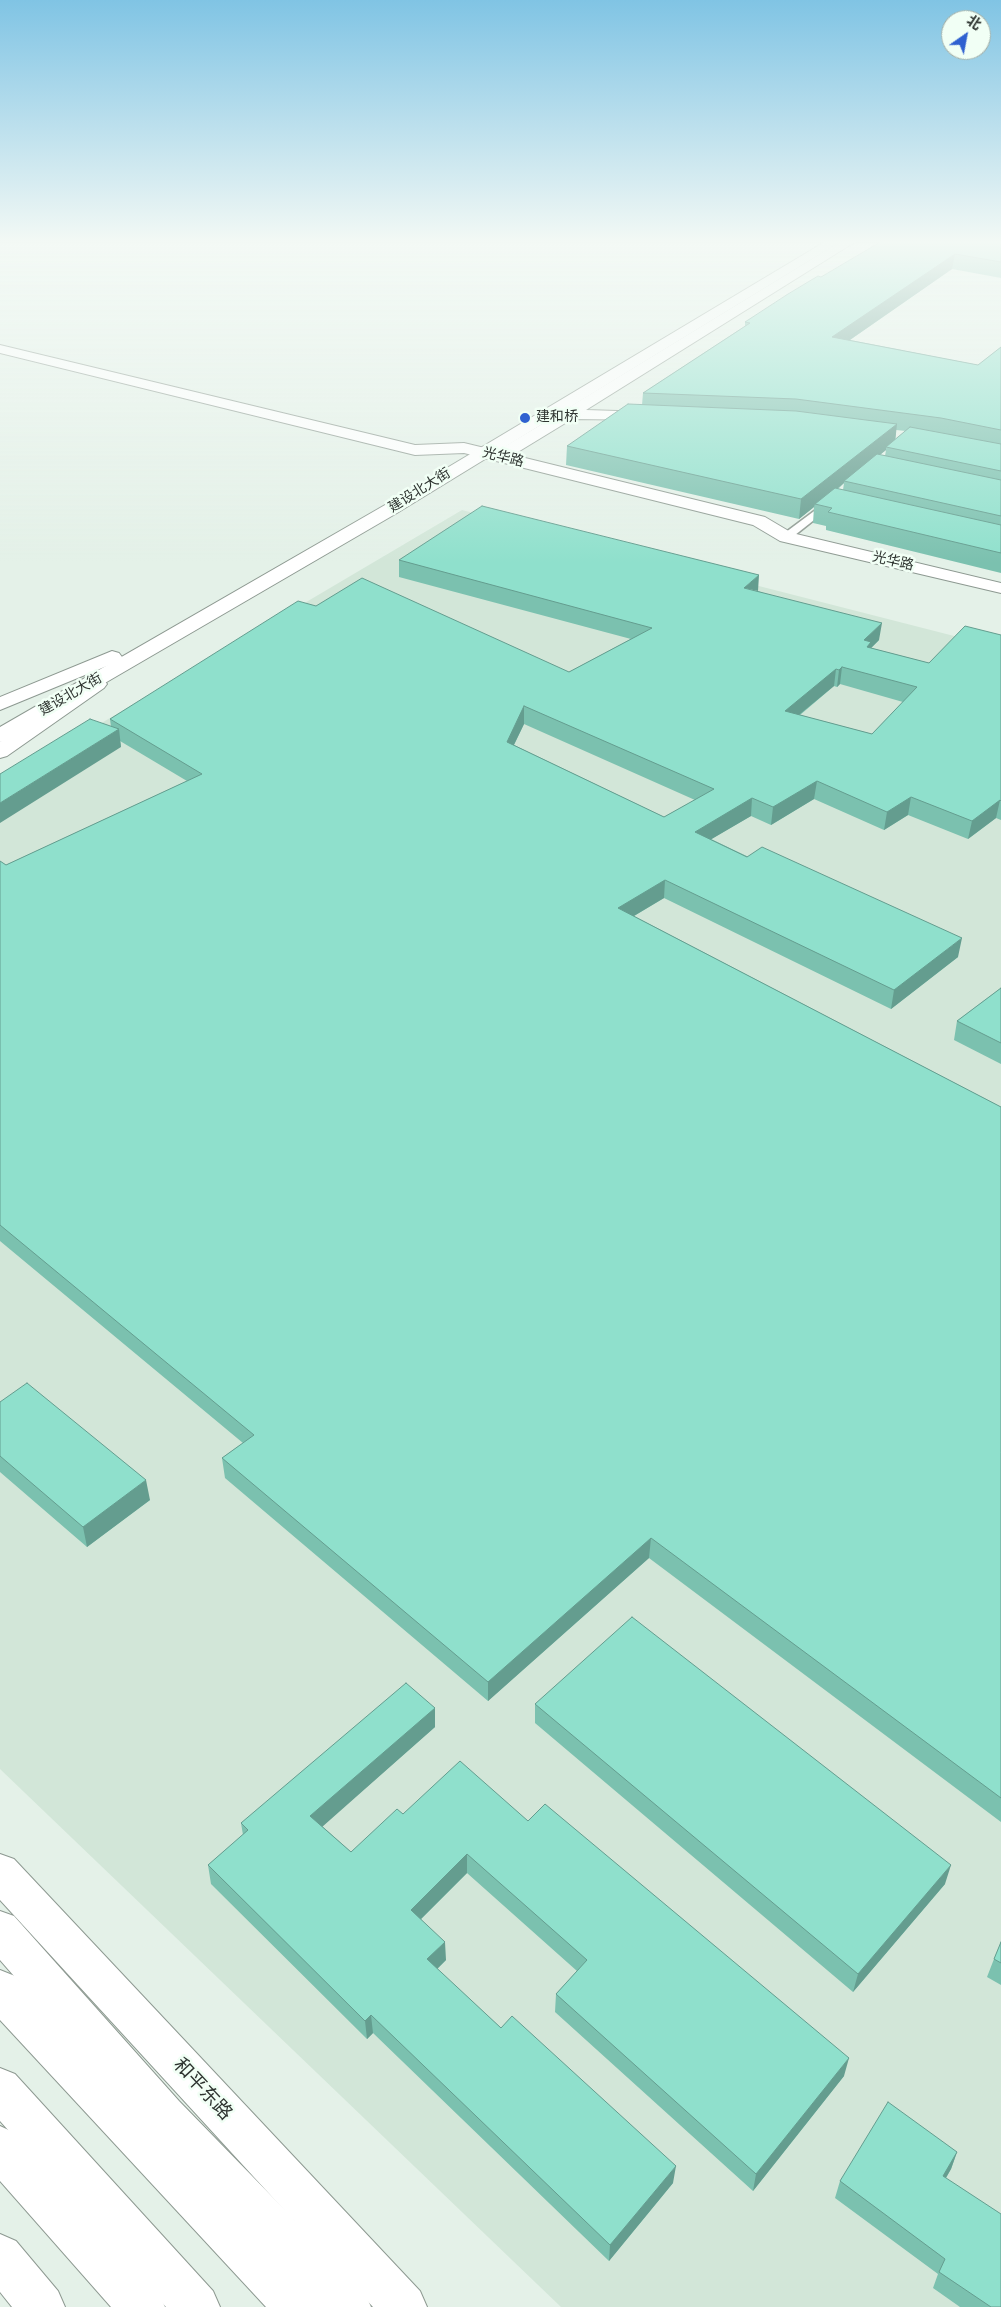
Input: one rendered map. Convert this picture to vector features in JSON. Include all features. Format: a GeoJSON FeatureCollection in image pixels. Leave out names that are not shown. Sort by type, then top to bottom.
{"type":"FeatureCollection","features":[{"type":"Feature","properties":{"kind":"main road"},"geometry":{"type":"LineString","coordinates":[[0,721],[118,661],[464,448],[635,348]]}},
{"type":"Feature","properties":{"kind":"main road","name":"建设北大街"},"geometry":{"type":"LineString","coordinates":[[0,736],[118,661],[391,509],[658,348]]}},
{"type":"Feature","properties":{"kind":"main road"},"geometry":{"type":"LineString","coordinates":[[499,457],[676,348]]}},
{"type":"Feature","properties":{"kind":"main road","name":"光华路"},"geometry":{"type":"LineString","coordinates":[[0,349],[415,450],[464,448],[759,520],[786,537],[1001,588]]}},
{"type":"Feature","properties":{"kind":"main road"},"geometry":{"type":"LineString","coordinates":[[549,413],[666,418]]}},
{"type":"Feature","properties":{"kind":"main road"},"geometry":{"type":"LineString","coordinates":[[0,704],[118,661]]}},
{"type":"Feature","properties":{"kind":"main road"},"geometry":{"type":"LineString","coordinates":[[0,752],[118,661]]}},
{"type":"Feature","properties":{"kind":"main road","name":"和平东路"},"geometry":{"type":"LineString","coordinates":[[0,1872],[404,2307]]}},
{"type":"Feature","properties":{"kind":"main road"},"geometry":{"type":"LineString","coordinates":[[0,1930],[164,2116],[348,2307]]}},
{"type":"Feature","properties":{"kind":"main road"},"geometry":{"type":"LineString","coordinates":[[0,1990],[298,2307]]}},
{"type":"Feature","properties":{"kind":"main road"},"geometry":{"type":"LineString","coordinates":[[0,2089],[196,2307]]}},
{"type":"Feature","properties":{"kind":"main road"},"geometry":{"type":"LineString","coordinates":[[0,2148],[142,2307]]}},
{"type":"Feature","properties":{"kind":"main road"},"geometry":{"type":"LineString","coordinates":[[0,2257],[42,2307]]}},
{"type":"Feature","properties":{"kind":"lane"},"geometry":{"type":"LineString","coordinates":[[786,537],[837,500]]}},
{"type":"Feature","properties":{"kind":"shaded area"},"geometry":{"type":"Polygon","coordinates":[[[462,510],[1001,648],[1001,2307],[561,2307],[0,1769],[0,783],[462,510]]]}},
{"type":"Feature","properties":{"kind":"building"},"geometry":{"type":"Polygon","coordinates":[[[712,348],[888,348],[978,365],[1001,348],[1001,430],[941,418],[796,399],[643,393],[712,348]]]}},
{"type":"Feature","properties":{"kind":"building"},"geometry":{"type":"Polygon","coordinates":[[[628,404],[796,411],[897,424],[801,499],[567,446],[628,404]]]}},
{"type":"Feature","properties":{"kind":"building"},"geometry":{"type":"Polygon","coordinates":[[[910,427],[1001,444],[1001,471],[886,447],[910,427]]]}},
{"type":"Feature","properties":{"kind":"building"},"geometry":{"type":"Polygon","coordinates":[[[877,454],[1001,480],[1001,516],[844,481],[877,454]]]}},
{"type":"Feature","properties":{"kind":"building"},"geometry":{"type":"Polygon","coordinates":[[[835,488],[1001,525],[1001,553],[828,512],[832,508],[815,504],[835,488]]]}},
{"type":"Feature","properties":{"kind":"building"},"geometry":{"type":"Polygon","coordinates":[[[482,506],[759,575],[744,588],[882,623],[864,640],[871,642],[867,647],[929,663],[965,626],[1001,635],[1001,801],[972,821],[911,797],[887,812],[817,781],[773,807],[752,798],[695,832],[747,857],[762,847],[962,938],[894,990],[665,880],[618,908],[1001,1107],[1001,1798],[651,1538],[488,1682],[222,1458],[254,1435],[0,1225],[0,861],[6,865],[202,774],[110,719],[298,601],[316,606],[362,578],[569,672],[652,628],[399,560],[482,506]],[[842,667],[839,670],[836,669],[785,711],[872,734],[917,687],[842,667]],[[524,706],[507,742],[664,817],[714,789],[524,706]]]}},
{"type":"Feature","properties":{"kind":"building"},"geometry":{"type":"Polygon","coordinates":[[[90,719],[119,729],[0,803],[0,774],[90,719]]]}},
{"type":"Feature","properties":{"kind":"building"},"geometry":{"type":"Polygon","coordinates":[[[1001,988],[1001,1043],[957,1021],[1001,988]]]}},
{"type":"Feature","properties":{"kind":"building"},"geometry":{"type":"Polygon","coordinates":[[[27,1383],[146,1480],[83,1527],[0,1456],[0,1402],[27,1383]]]}},
{"type":"Feature","properties":{"kind":"building"},"geometry":{"type":"Polygon","coordinates":[[[632,1617],[951,1865],[858,1974],[535,1704],[632,1617]]]}},
{"type":"Feature","properties":{"kind":"building"},"geometry":{"type":"Polygon","coordinates":[[[406,1683],[435,1708],[310,1816],[351,1852],[397,1809],[403,1814],[460,1761],[528,1821],[545,1804],[849,2058],[756,2174],[556,1994],[587,1960],[467,1854],[411,1910],[445,1942],[427,1959],[501,2028],[512,2016],[676,2166],[610,2245],[371,2015],[365,2021],[208,1865],[248,1830],[241,1823],[406,1683]]]}},
{"type":"Feature","properties":{"kind":"building"},"geometry":{"type":"Polygon","coordinates":[[[1001,1942],[1001,1963],[994,1959],[1001,1942]]]}},
{"type":"Feature","properties":{"kind":"building"},"geometry":{"type":"Polygon","coordinates":[[[888,2102],[957,2152],[943,2176],[1001,2214],[1001,2307],[991,2307],[939,2272],[945,2259],[840,2181],[888,2102]]]}},
{"type":"Feature","properties":{"kind":"place","name":"建和桥"},"geometry":{"type":"Point","coordinates":[525,418]}}]}
